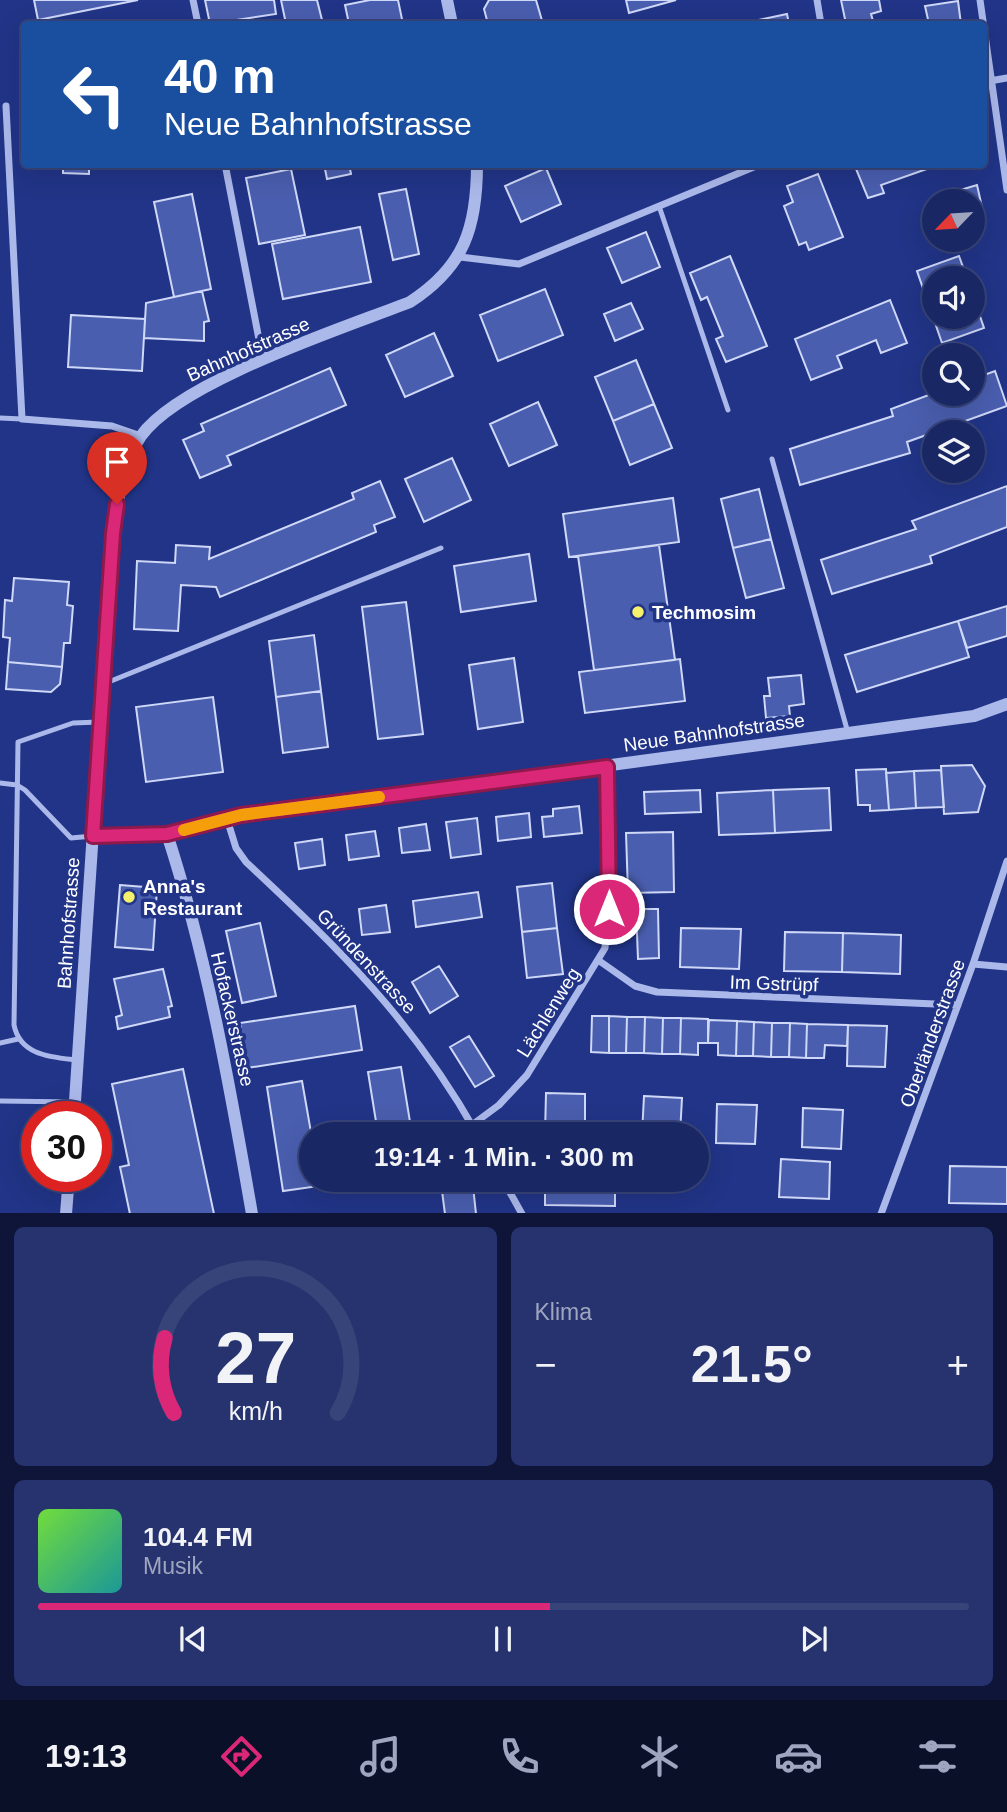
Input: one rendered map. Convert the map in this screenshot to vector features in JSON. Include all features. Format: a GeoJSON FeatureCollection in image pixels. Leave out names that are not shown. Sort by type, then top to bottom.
{"type":"FeatureCollection","features":[{"type":"Feature","properties":{"kind":"street"},"geometry":{"type":"LineString","coordinates":[[193,0],[197,21]]}},
{"type":"Feature","properties":{"kind":"street"},"geometry":{"type":"LineString","coordinates":[[447,0],[451,21]]}},
{"type":"Feature","properties":{"kind":"street"},"geometry":{"type":"LineString","coordinates":[[817,0],[820,21]]}},
{"type":"Feature","properties":{"kind":"street"},"geometry":{"type":"LineString","coordinates":[[980,0],[982,21]]}},
{"type":"Feature","properties":{"kind":"street"},"geometry":{"type":"LineString","coordinates":[[1007,78],[987,81],[1007,190]]}},
{"type":"Feature","properties":{"kind":"street"},"geometry":{"type":"LineString","coordinates":[[6,106],[22,419],[112,426],[141,436]]}},
{"type":"Feature","properties":{"kind":"street"},"geometry":{"type":"LineString","coordinates":[[226,168],[263,361]]}},
{"type":"Feature","properties":{"kind":"street"},"geometry":{"type":"LineString","coordinates":[[477,168],[477,193],[460,257],[519,264],[751,168]]}},
{"type":"Feature","properties":{"kind":"street","name":"Bahnhofstrasse"},"geometry":{"type":"LineString","coordinates":[[75,1101],[113,533],[125,468],[141,436],[179,403],[210,384],[410,302],[436,285],[460,257]]}},
{"type":"Feature","properties":{"kind":"street","name":"Neue Bahnhofstrasse"},"geometry":{"type":"LineString","coordinates":[[93,836],[167,834],[227,819],[974,716],[1007,704]]}},
{"type":"Feature","properties":{"kind":"street","name":"Lächlenweg"},"geometry":{"type":"LineString","coordinates":[[476,1122],[499,1105],[527,1075],[598,960],[608,933],[607,767]]}},
{"type":"Feature","properties":{"kind":"street","name":"Gründenstrasse"},"geometry":{"type":"LineString","coordinates":[[227,819],[236,848],[246,863],[368,979],[431,1060],[470,1122]]}},
{"type":"Feature","properties":{"kind":"street","name":"Hofackerstrasse"},"geometry":{"type":"LineString","coordinates":[[167,834],[179,870],[227,1075],[252,1213]]}},
{"type":"Feature","properties":{"kind":"street","name":"Oberländerstrasse"},"geometry":{"type":"LineString","coordinates":[[881,1213],[973,964],[1007,861]]}},
{"type":"Feature","properties":{"kind":"street","name":"Im Gstrüpf"},"geometry":{"type":"LineString","coordinates":[[598,960],[635,986],[657,992],[958,1005]]}},
{"type":"Feature","properties":{"kind":"street"},"geometry":{"type":"LineString","coordinates":[[973,964],[1007,967]]}},
{"type":"Feature","properties":{"kind":"street"},"geometry":{"type":"LineString","coordinates":[[66,1213],[68,1192]]}},
{"type":"Feature","properties":{"kind":"street"},"geometry":{"type":"LineString","coordinates":[[510,1192],[522,1213]]}},
{"type":"Feature","properties":{"kind":"lane"},"geometry":{"type":"LineString","coordinates":[[659,206],[729,410]]}},
{"type":"Feature","properties":{"kind":"lane"},"geometry":{"type":"LineString","coordinates":[[0,418],[22,419]]}},
{"type":"Feature","properties":{"kind":"lane"},"geometry":{"type":"LineString","coordinates":[[772,459],[848,733]]}},
{"type":"Feature","properties":{"kind":"lane"},"geometry":{"type":"LineString","coordinates":[[103,684],[441,548]]}},
{"type":"Feature","properties":{"kind":"lane"},"geometry":{"type":"LineString","coordinates":[[79,1060],[33,1052],[18,1039],[14,1025],[18,742],[73,723],[99,722]]}},
{"type":"Feature","properties":{"kind":"lane"},"geometry":{"type":"LineString","coordinates":[[0,783],[17,785],[71,838],[93,836]]}},
{"type":"Feature","properties":{"kind":"lane"},"geometry":{"type":"LineString","coordinates":[[0,1043],[18,1039]]}},
{"type":"Feature","properties":{"kind":"lane"},"geometry":{"type":"LineString","coordinates":[[0,1101],[21,1101]]}},
{"type":"Feature","properties":{"kind":"building"},"geometry":{"type":"Polygon","coordinates":[[[34,0],[138,0],[38,20],[34,0]]]}},
{"type":"Feature","properties":{"kind":"building"},"geometry":{"type":"Polygon","coordinates":[[[205,0],[274,0],[276,14],[230,21],[209,21],[205,0]]]}},
{"type":"Feature","properties":{"kind":"building"},"geometry":{"type":"Polygon","coordinates":[[[281,0],[317,0],[322,21],[285,21],[281,0]]]}},
{"type":"Feature","properties":{"kind":"building"},"geometry":{"type":"Polygon","coordinates":[[[370,0],[398,0],[402,21],[348,21],[345,5],[370,0]]]}},
{"type":"Feature","properties":{"kind":"building"},"geometry":{"type":"Polygon","coordinates":[[[489,0],[536,0],[542,21],[487,21],[484,9],[489,0]]]}},
{"type":"Feature","properties":{"kind":"building"},"geometry":{"type":"Polygon","coordinates":[[[626,0],[676,0],[629,13],[626,0]]]}},
{"type":"Feature","properties":{"kind":"building"},"geometry":{"type":"Polygon","coordinates":[[[841,0],[879,0],[881,11],[871,14],[873,21],[845,21],[841,0]]]}},
{"type":"Feature","properties":{"kind":"building"},"geometry":{"type":"Polygon","coordinates":[[[958,1],[961,21],[928,21],[925,6],[958,1]]]}},
{"type":"Feature","properties":{"kind":"building"},"geometry":{"type":"Polygon","coordinates":[[[787,14],[788,21],[754,21],[787,14]]]}},
{"type":"Feature","properties":{"kind":"building"},"geometry":{"type":"Polygon","coordinates":[[[63,168],[89,168],[89,174],[63,173],[63,168]]]}},
{"type":"Feature","properties":{"kind":"building"},"geometry":{"type":"Polygon","coordinates":[[[325,168],[350,168],[351,174],[327,179],[325,168]]]}},
{"type":"Feature","properties":{"kind":"building"},"geometry":{"type":"Polygon","coordinates":[[[546,168],[561,204],[521,222],[505,186],[546,168]]]}},
{"type":"Feature","properties":{"kind":"building"},"geometry":{"type":"Polygon","coordinates":[[[856,168],[930,168],[881,185],[884,193],[868,198],[856,168]]]}},
{"type":"Feature","properties":{"kind":"building"},"geometry":{"type":"Polygon","coordinates":[[[291,169],[305,235],[259,244],[246,178],[291,169]]]}},
{"type":"Feature","properties":{"kind":"building"},"geometry":{"type":"Polygon","coordinates":[[[818,174],[843,237],[809,250],[806,242],[799,245],[784,206],[793,202],[787,186],[818,174]]]}},
{"type":"Feature","properties":{"kind":"building"},"geometry":{"type":"Polygon","coordinates":[[[406,189],[419,254],[393,260],[379,194],[406,189]]]}},
{"type":"Feature","properties":{"kind":"building"},"geometry":{"type":"Polygon","coordinates":[[[192,194],[211,289],[174,297],[154,202],[192,194]]]}},
{"type":"Feature","properties":{"kind":"building"},"geometry":{"type":"Polygon","coordinates":[[[360,227],[371,282],[283,299],[272,244],[360,227]]]}},
{"type":"Feature","properties":{"kind":"building"},"geometry":{"type":"Polygon","coordinates":[[[646,232],[660,267],[622,283],[607,248],[646,232]]]}},
{"type":"Feature","properties":{"kind":"building"},"geometry":{"type":"Polygon","coordinates":[[[730,256],[767,346],[726,362],[716,339],[723,336],[707,297],[701,300],[690,273],[730,256]]]}},
{"type":"Feature","properties":{"kind":"building"},"geometry":{"type":"Polygon","coordinates":[[[959,256],[963,266],[931,266],[959,256]]]}},
{"type":"Feature","properties":{"kind":"building"},"geometry":{"type":"Polygon","coordinates":[[[922,269],[922,285],[917,271],[922,269]]]}},
{"type":"Feature","properties":{"kind":"building"},"geometry":{"type":"Polygon","coordinates":[[[545,289],[563,335],[498,361],[480,315],[545,289]]]}},
{"type":"Feature","properties":{"kind":"building"},"geometry":{"type":"Polygon","coordinates":[[[202,291],[209,321],[204,322],[204,341],[144,338],[146,303],[202,291]]]}},
{"type":"Feature","properties":{"kind":"building"},"geometry":{"type":"Polygon","coordinates":[[[890,300],[907,343],[881,353],[876,340],[837,356],[842,368],[811,380],[795,339],[890,300]]]}},
{"type":"Feature","properties":{"kind":"building"},"geometry":{"type":"Polygon","coordinates":[[[631,303],[643,329],[615,341],[604,314],[631,303]]]}},
{"type":"Feature","properties":{"kind":"building"},"geometry":{"type":"Polygon","coordinates":[[[71,315],[145,319],[142,371],[68,367],[71,315]]]}},
{"type":"Feature","properties":{"kind":"building"},"geometry":{"type":"Polygon","coordinates":[[[937,329],[981,329],[942,343],[937,329]]]}},
{"type":"Feature","properties":{"kind":"building"},"geometry":{"type":"Polygon","coordinates":[[[434,333],[453,376],[405,397],[386,355],[434,333]]]}},
{"type":"Feature","properties":{"kind":"building"},"geometry":{"type":"Polygon","coordinates":[[[636,360],[654,404],[613,421],[595,377],[636,360]]]}},
{"type":"Feature","properties":{"kind":"building"},"geometry":{"type":"Polygon","coordinates":[[[330,368],[346,405],[227,456],[231,465],[200,478],[183,440],[204,431],[201,424],[330,368]]]}},
{"type":"Feature","properties":{"kind":"building"},"geometry":{"type":"Polygon","coordinates":[[[995,371],[1007,406],[968,420],[922,420],[922,437],[907,442],[910,453],[800,485],[790,449],[893,416],[891,409],[922,397],[922,406],[985,406],[985,375],[995,371]]]}},
{"type":"Feature","properties":{"kind":"building"},"geometry":{"type":"Polygon","coordinates":[[[538,402],[557,445],[509,466],[490,424],[538,402]]]}},
{"type":"Feature","properties":{"kind":"building"},"geometry":{"type":"Polygon","coordinates":[[[654,404],[672,448],[630,465],[613,421],[654,404]]]}},
{"type":"Feature","properties":{"kind":"building"},"geometry":{"type":"Polygon","coordinates":[[[452,458],[471,500],[424,522],[405,479],[452,458]]]}},
{"type":"Feature","properties":{"kind":"building"},"geometry":{"type":"Polygon","coordinates":[[[380,481],[395,517],[374,525],[376,532],[220,597],[216,587],[181,585],[178,631],[134,629],[137,561],[175,563],[176,545],[210,547],[209,559],[354,499],[352,493],[380,481]]]}},
{"type":"Feature","properties":{"kind":"building"},"geometry":{"type":"Polygon","coordinates":[[[1007,486],[1007,527],[930,556],[932,563],[832,594],[821,560],[916,529],[912,521],[1007,486]]]}},
{"type":"Feature","properties":{"kind":"building"},"geometry":{"type":"Polygon","coordinates":[[[759,489],[771,539],[733,548],[721,499],[759,489]]]}},
{"type":"Feature","properties":{"kind":"building"},"geometry":{"type":"Polygon","coordinates":[[[673,498],[679,542],[569,557],[563,514],[673,498]]]}},
{"type":"Feature","properties":{"kind":"building"},"geometry":{"type":"Polygon","coordinates":[[[771,539],[784,588],[746,598],[733,548],[771,539]]]}},
{"type":"Feature","properties":{"kind":"building"},"geometry":{"type":"Polygon","coordinates":[[[659,545],[675,660],[594,670],[578,556],[659,545]]]}},
{"type":"Feature","properties":{"kind":"building"},"geometry":{"type":"Polygon","coordinates":[[[529,554],[536,601],[461,612],[454,566],[529,554]]]}},
{"type":"Feature","properties":{"kind":"building"},"geometry":{"type":"Polygon","coordinates":[[[14,578],[69,582],[67,605],[73,606],[70,643],[64,643],[62,667],[8,662],[10,638],[3,637],[5,600],[12,601],[14,578]]]}},
{"type":"Feature","properties":{"kind":"building"},"geometry":{"type":"Polygon","coordinates":[[[406,602],[423,734],[378,739],[362,607],[406,602]]]}},
{"type":"Feature","properties":{"kind":"building"},"geometry":{"type":"Polygon","coordinates":[[[1007,606],[1007,636],[967,648],[958,621],[1007,606]]]}},
{"type":"Feature","properties":{"kind":"building"},"geometry":{"type":"Polygon","coordinates":[[[958,621],[969,657],[857,692],[845,655],[958,621]]]}},
{"type":"Feature","properties":{"kind":"building"},"geometry":{"type":"Polygon","coordinates":[[[314,635],[321,691],[276,697],[269,641],[314,635]]]}},
{"type":"Feature","properties":{"kind":"building"},"geometry":{"type":"Polygon","coordinates":[[[514,658],[523,722],[478,729],[469,665],[514,658]]]}},
{"type":"Feature","properties":{"kind":"building"},"geometry":{"type":"Polygon","coordinates":[[[680,659],[685,701],[585,713],[579,672],[680,659]]]}},
{"type":"Feature","properties":{"kind":"building"},"geometry":{"type":"Polygon","coordinates":[[[8,662],[62,667],[60,684],[51,692],[6,689],[8,662]]]}},
{"type":"Feature","properties":{"kind":"building"},"geometry":{"type":"Polygon","coordinates":[[[801,675],[804,704],[789,706],[790,716],[766,718],[764,696],[770,696],[768,678],[801,675]]]}},
{"type":"Feature","properties":{"kind":"building"},"geometry":{"type":"Polygon","coordinates":[[[321,691],[328,747],[283,753],[276,697],[321,691]]]}},
{"type":"Feature","properties":{"kind":"building"},"geometry":{"type":"Polygon","coordinates":[[[213,697],[223,772],[146,782],[136,707],[213,697]]]}},
{"type":"Feature","properties":{"kind":"building"},"geometry":{"type":"Polygon","coordinates":[[[972,765],[985,786],[978,812],[944,814],[941,766],[972,765]]]}},
{"type":"Feature","properties":{"kind":"building"},"geometry":{"type":"Polygon","coordinates":[[[886,769],[889,810],[870,811],[870,805],[858,805],[856,770],[886,769]]]}},
{"type":"Feature","properties":{"kind":"building"},"geometry":{"type":"Polygon","coordinates":[[[941,770],[944,807],[916,808],[914,771],[941,770]]]}},
{"type":"Feature","properties":{"kind":"building"},"geometry":{"type":"Polygon","coordinates":[[[914,771],[916,808],[889,810],[886,773],[914,771]]]}},
{"type":"Feature","properties":{"kind":"building"},"geometry":{"type":"Polygon","coordinates":[[[829,788],[831,830],[775,833],[773,790],[829,788]]]}},
{"type":"Feature","properties":{"kind":"building"},"geometry":{"type":"Polygon","coordinates":[[[700,790],[701,812],[645,814],[644,792],[700,790]]]}},
{"type":"Feature","properties":{"kind":"building"},"geometry":{"type":"Polygon","coordinates":[[[773,790],[775,833],[719,835],[717,793],[773,790]]]}},
{"type":"Feature","properties":{"kind":"building"},"geometry":{"type":"Polygon","coordinates":[[[579,806],[582,833],[544,837],[542,817],[553,816],[553,809],[579,806]]]}},
{"type":"Feature","properties":{"kind":"building"},"geometry":{"type":"Polygon","coordinates":[[[529,813],[531,837],[498,841],[496,817],[529,813]]]}},
{"type":"Feature","properties":{"kind":"building"},"geometry":{"type":"Polygon","coordinates":[[[477,818],[481,854],[451,858],[446,822],[477,818]]]}},
{"type":"Feature","properties":{"kind":"building"},"geometry":{"type":"Polygon","coordinates":[[[426,824],[430,850],[402,853],[399,828],[426,824]]]}},
{"type":"Feature","properties":{"kind":"building"},"geometry":{"type":"Polygon","coordinates":[[[375,831],[379,856],[349,860],[346,835],[375,831]]]}},
{"type":"Feature","properties":{"kind":"building"},"geometry":{"type":"Polygon","coordinates":[[[673,832],[674,892],[628,893],[626,833],[673,832]]]}},
{"type":"Feature","properties":{"kind":"building"},"geometry":{"type":"Polygon","coordinates":[[[322,839],[325,865],[299,869],[295,843],[322,839]]]}},
{"type":"Feature","properties":{"kind":"building"},"geometry":{"type":"Polygon","coordinates":[[[552,883],[557,928],[522,932],[517,887],[552,883]]]}},
{"type":"Feature","properties":{"kind":"building"},"geometry":{"type":"Polygon","coordinates":[[[120,885],[157,888],[153,950],[115,947],[120,885]]]}},
{"type":"Feature","properties":{"kind":"building"},"geometry":{"type":"Polygon","coordinates":[[[478,892],[482,917],[416,927],[413,901],[478,892]]]}},
{"type":"Feature","properties":{"kind":"building"},"geometry":{"type":"Polygon","coordinates":[[[386,905],[390,932],[362,935],[359,909],[386,905]]]}},
{"type":"Feature","properties":{"kind":"building"},"geometry":{"type":"Polygon","coordinates":[[[636,909],[658,909],[659,958],[638,959],[636,909]]]}},
{"type":"Feature","properties":{"kind":"building"},"geometry":{"type":"Polygon","coordinates":[[[260,923],[276,996],[242,1003],[226,931],[260,923]]]}},
{"type":"Feature","properties":{"kind":"building"},"geometry":{"type":"Polygon","coordinates":[[[557,928],[563,974],[527,978],[522,932],[557,928]]]}},
{"type":"Feature","properties":{"kind":"building"},"geometry":{"type":"Polygon","coordinates":[[[681,928],[741,929],[739,969],[680,967],[681,928]]]}},
{"type":"Feature","properties":{"kind":"building"},"geometry":{"type":"Polygon","coordinates":[[[785,932],[843,933],[842,972],[784,971],[785,932]]]}},
{"type":"Feature","properties":{"kind":"building"},"geometry":{"type":"Polygon","coordinates":[[[843,933],[901,935],[900,974],[842,972],[843,933]]]}},
{"type":"Feature","properties":{"kind":"building"},"geometry":{"type":"Polygon","coordinates":[[[439,966],[458,996],[430,1013],[412,982],[439,966]]]}},
{"type":"Feature","properties":{"kind":"building"},"geometry":{"type":"Polygon","coordinates":[[[163,969],[172,1006],[168,1007],[170,1017],[118,1029],[116,1017],[122,1015],[114,979],[163,969]]]}},
{"type":"Feature","properties":{"kind":"building"},"geometry":{"type":"Polygon","coordinates":[[[355,1006],[362,1050],[247,1068],[240,1023],[355,1006]]]}},
{"type":"Feature","properties":{"kind":"building"},"geometry":{"type":"Polygon","coordinates":[[[592,1016],[609,1016],[609,1053],[591,1052],[592,1016]]]}},
{"type":"Feature","properties":{"kind":"building"},"geometry":{"type":"Polygon","coordinates":[[[609,1016],[627,1017],[626,1053],[609,1053],[609,1016]]]}},
{"type":"Feature","properties":{"kind":"building"},"geometry":{"type":"Polygon","coordinates":[[[627,1017],[645,1017],[644,1053],[626,1053],[627,1017]]]}},
{"type":"Feature","properties":{"kind":"building"},"geometry":{"type":"Polygon","coordinates":[[[645,1017],[663,1018],[662,1054],[644,1053],[645,1017]]]}},
{"type":"Feature","properties":{"kind":"building"},"geometry":{"type":"Polygon","coordinates":[[[663,1018],[681,1018],[680,1054],[662,1054],[663,1018]]]}},
{"type":"Feature","properties":{"kind":"building"},"geometry":{"type":"Polygon","coordinates":[[[681,1018],[708,1019],[708,1043],[698,1043],[698,1055],[680,1054],[681,1018]]]}},
{"type":"Feature","properties":{"kind":"building"},"geometry":{"type":"Polygon","coordinates":[[[709,1020],[737,1021],[736,1056],[718,1055],[718,1043],[708,1043],[709,1020]]]}},
{"type":"Feature","properties":{"kind":"building"},"geometry":{"type":"Polygon","coordinates":[[[737,1021],[754,1022],[753,1056],[736,1056],[737,1021]]]}},
{"type":"Feature","properties":{"kind":"building"},"geometry":{"type":"Polygon","coordinates":[[[754,1022],[772,1023],[771,1057],[753,1056],[754,1022]]]}},
{"type":"Feature","properties":{"kind":"building"},"geometry":{"type":"Polygon","coordinates":[[[772,1023],[790,1023],[789,1057],[771,1057],[772,1023]]]}},
{"type":"Feature","properties":{"kind":"building"},"geometry":{"type":"Polygon","coordinates":[[[790,1023],[807,1024],[806,1058],[789,1057],[790,1023]]]}},
{"type":"Feature","properties":{"kind":"building"},"geometry":{"type":"Polygon","coordinates":[[[807,1024],[848,1025],[847,1046],[825,1045],[824,1058],[806,1058],[807,1024]]]}},
{"type":"Feature","properties":{"kind":"building"},"geometry":{"type":"Polygon","coordinates":[[[848,1025],[887,1026],[885,1067],[847,1066],[848,1025]]]}},
{"type":"Feature","properties":{"kind":"building"},"geometry":{"type":"Polygon","coordinates":[[[469,1036],[494,1076],[475,1087],[450,1047],[469,1036]]]}},
{"type":"Feature","properties":{"kind":"building"},"geometry":{"type":"Polygon","coordinates":[[[401,1067],[410,1122],[376,1122],[368,1072],[401,1067]]]}},
{"type":"Feature","properties":{"kind":"building"},"geometry":{"type":"Polygon","coordinates":[[[183,1069],[214,1213],[130,1213],[120,1167],[129,1165],[112,1084],[183,1069]]]}},
{"type":"Feature","properties":{"kind":"building"},"geometry":{"type":"Polygon","coordinates":[[[302,1081],[309,1122],[299,1122],[299,1189],[283,1191],[267,1087],[302,1081]]]}},
{"type":"Feature","properties":{"kind":"building"},"geometry":{"type":"Polygon","coordinates":[[[546,1093],[585,1094],[585,1122],[545,1122],[546,1093]]]}},
{"type":"Feature","properties":{"kind":"building"},"geometry":{"type":"Polygon","coordinates":[[[644,1096],[682,1098],[681,1122],[643,1122],[644,1096]]]}},
{"type":"Feature","properties":{"kind":"building"},"geometry":{"type":"Polygon","coordinates":[[[717,1104],[757,1105],[755,1144],[716,1143],[717,1104]]]}},
{"type":"Feature","properties":{"kind":"building"},"geometry":{"type":"Polygon","coordinates":[[[803,1108],[843,1110],[841,1149],[802,1147],[803,1108]]]}},
{"type":"Feature","properties":{"kind":"building"},"geometry":{"type":"Polygon","coordinates":[[[781,1159],[830,1162],[829,1199],[779,1197],[781,1159]]]}},
{"type":"Feature","properties":{"kind":"building"},"geometry":{"type":"Polygon","coordinates":[[[950,1166],[1007,1167],[1007,1204],[949,1203],[950,1166]]]}},
{"type":"Feature","properties":{"kind":"building"},"geometry":{"type":"Polygon","coordinates":[[[442,1192],[474,1192],[476,1213],[445,1213],[442,1192]]]}},
{"type":"Feature","properties":{"kind":"building"},"geometry":{"type":"Polygon","coordinates":[[[545,1192],[615,1192],[615,1206],[545,1205],[545,1192]]]}},
{"type":"Feature","properties":{"kind":"slow traffic"},"geometry":{"type":"LineString","coordinates":[[184,830],[241,815],[379,797]]}},
{"type":"Feature","properties":{"kind":"place","name":"Techmosim"},"geometry":{"type":"Point","coordinates":[638,612]}},
{"type":"Feature","properties":{"kind":"place","name":"Anna's Restaurant"},"geometry":{"type":"Point","coordinates":[129,897]}},
{"type":"Feature","properties":{"kind":"route"},"geometry":{"type":"LineString","coordinates":[[117,504],[99,722],[93,836],[167,834],[241,815],[607,767],[609,909]]}}]}
